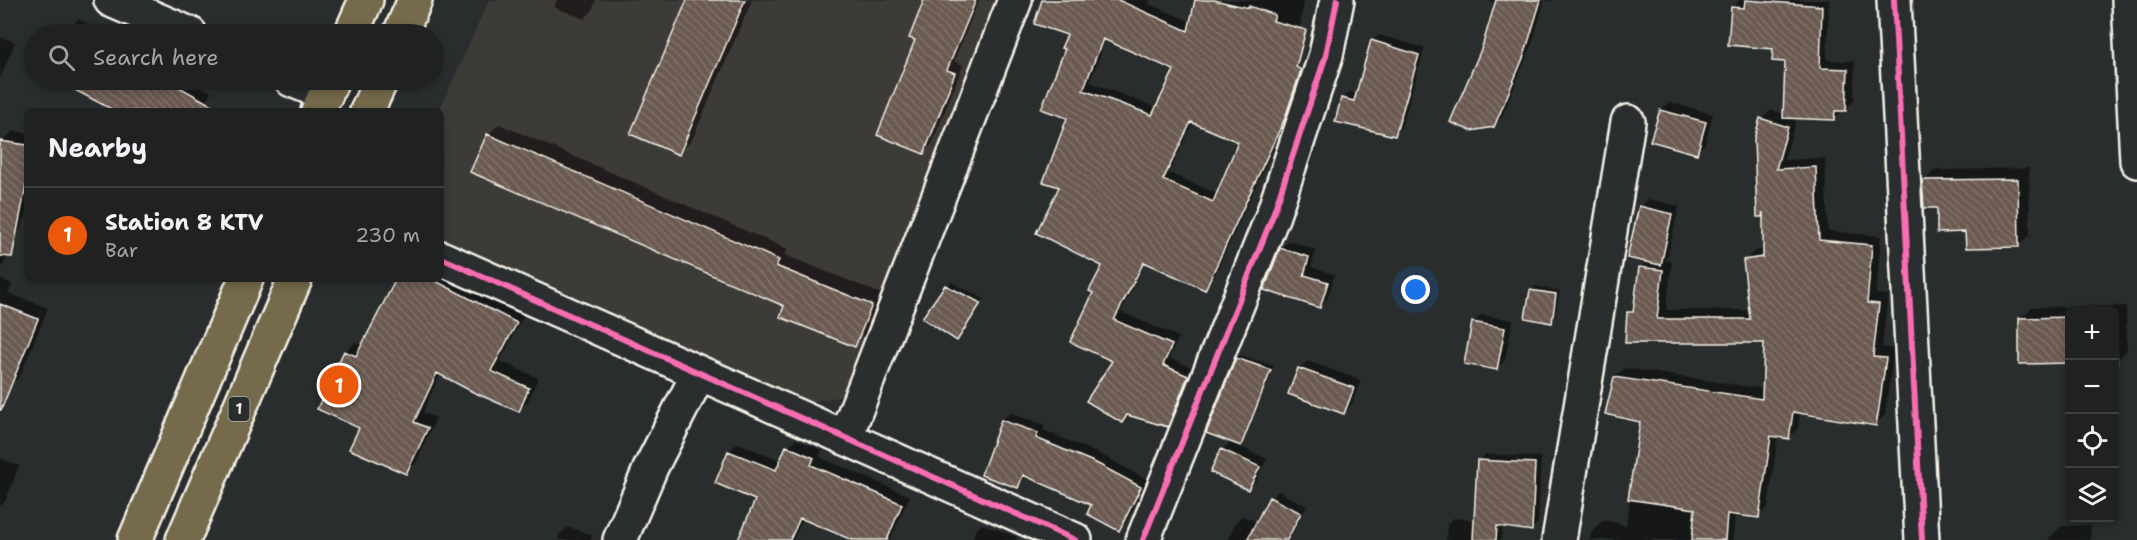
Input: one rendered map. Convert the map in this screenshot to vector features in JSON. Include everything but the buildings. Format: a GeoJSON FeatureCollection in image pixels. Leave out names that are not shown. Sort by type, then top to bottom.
{"type":"FeatureCollection","features":[{"type":"Feature","properties":{"kind":"highway"},"geometry":{"type":"LineString","coordinates":[[355,24],[366,0]]}},
{"type":"Feature","properties":{"kind":"highway"},"geometry":{"type":"LineString","coordinates":[[404,24],[415,0]]}},
{"type":"Feature","properties":{"kind":"highway"},"geometry":{"type":"LineString","coordinates":[[368,108],[376,90]]}},
{"type":"Feature","properties":{"kind":"highway"},"geometry":{"type":"LineString","coordinates":[[135,540],[245,282]]}},
{"type":"Feature","properties":{"kind":"highway","name":"1"},"geometry":{"type":"LineString","coordinates":[[187,531],[294,282]]}},
{"type":"Feature","properties":{"kind":"highway"},"geometry":{"type":"LineString","coordinates":[[150,504],[187,531]]}},
{"type":"Feature","properties":{"kind":"street"},"geometry":{"type":"LineString","coordinates":[[111,0],[167,24]]}},
{"type":"Feature","properties":{"kind":"street"},"geometry":{"type":"LineString","coordinates":[[845,438],[1015,0]]}},
{"type":"Feature","properties":{"kind":"street"},"geometry":{"type":"LineString","coordinates":[[1143,540],[1273,215],[1326,55],[1337,0]]}},
{"type":"Feature","properties":{"kind":"street"},"geometry":{"type":"LineString","coordinates":[[1894,0],[1922,540]]}},
{"type":"Feature","properties":{"kind":"street"},"geometry":{"type":"LineString","coordinates":[[2129,0],[2137,161]]}},
{"type":"Feature","properties":{"kind":"street"},"geometry":{"type":"LineString","coordinates":[[1559,540],[1628,122]]}},
{"type":"Feature","properties":{"kind":"street"},"geometry":{"type":"LineString","coordinates":[[444,259],[1075,540]]}},
{"type":"Feature","properties":{"kind":"street"},"geometry":{"type":"LineString","coordinates":[[620,540],[651,467],[699,373]]}},
{"type":"Feature","properties":{"kind":"shaded area"},"geometry":{"type":"Polygon","coordinates":[[[489,0],[994,0],[845,396],[795,404],[444,240],[444,108],[440,108],[489,0]]]}},
{"type":"Feature","properties":{"kind":"cycle path"},"geometry":{"type":"LineString","coordinates":[[1143,540],[1273,215],[1326,55],[1337,0]]}},
{"type":"Feature","properties":{"kind":"cycle path"},"geometry":{"type":"LineString","coordinates":[[1894,0],[1922,540]]}},
{"type":"Feature","properties":{"kind":"cycle path"},"geometry":{"type":"LineString","coordinates":[[444,259],[1075,540]]}},
{"type":"Feature","properties":{"kind":"place","name":"Station 8 KTV"},"geometry":{"type":"Point","coordinates":[339,385]}}]}
